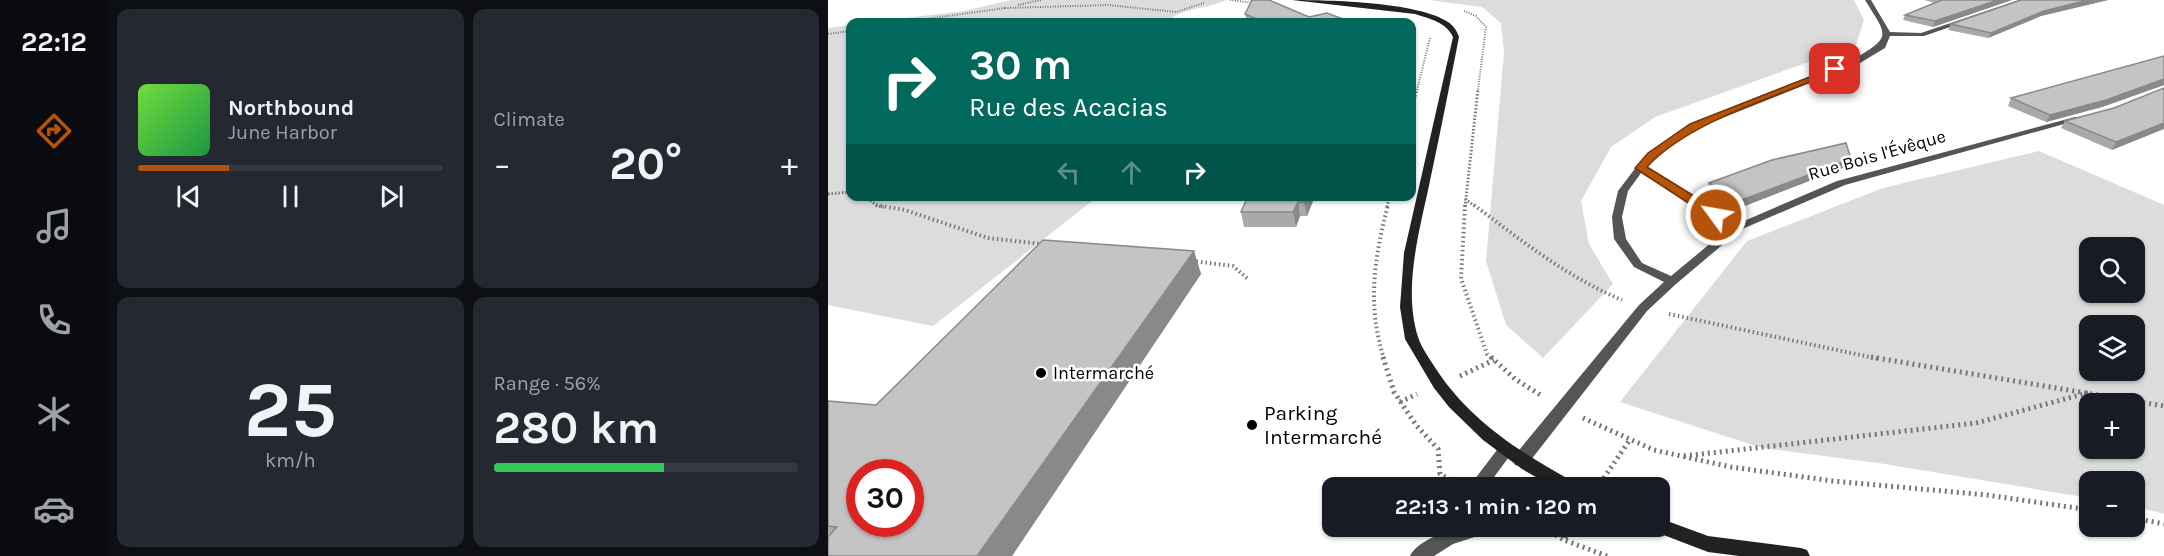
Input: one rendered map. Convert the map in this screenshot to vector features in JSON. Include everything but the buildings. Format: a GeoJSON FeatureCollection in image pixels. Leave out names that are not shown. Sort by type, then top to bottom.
{"type":"FeatureCollection","features":[{"type":"Feature","properties":{"kind":"street"},"geometry":{"type":"LineString","coordinates":[[1294,0],[1422,14],[1443,21],[1453,29],[1456,37],[1410,253],[1407,277],[1408,313],[1412,339],[1438,385],[1473,422],[1506,450],[1549,477]]}},
{"type":"Feature","properties":{"kind":"street"},"geometry":{"type":"LineString","coordinates":[[1672,281],[1638,265],[1620,239],[1617,217],[1623,191],[1652,155],[1694,126],[1857,61],[1882,46],[1887,34],[1869,0]]}},
{"type":"Feature","properties":{"kind":"street"},"geometry":{"type":"LineString","coordinates":[[1887,34],[1922,35],[2025,0]]}},
{"type":"Feature","properties":{"kind":"street","name":"Rue Bois l'Évêque"},"geometry":{"type":"LineString","coordinates":[[1521,460],[1643,308],[1736,228],[1841,183],[2084,117]]}},
{"type":"Feature","properties":{"kind":"street"},"geometry":{"type":"LineString","coordinates":[[1640,168],[1736,228]]}},
{"type":"Feature","properties":{"kind":"street"},"geometry":{"type":"LineString","coordinates":[[1485,477],[1506,450]]}},
{"type":"Feature","properties":{"kind":"street"},"geometry":{"type":"LineString","coordinates":[[1670,530],[1708,544],[1801,556]]}},
{"type":"Feature","properties":{"kind":"street"},"geometry":{"type":"LineString","coordinates":[[1419,556],[1444,537]]}},
{"type":"Feature","properties":{"kind":"path"},"geometry":{"type":"LineString","coordinates":[[934,18],[1005,8],[1041,0]]}},
{"type":"Feature","properties":{"kind":"path"},"geometry":{"type":"LineString","coordinates":[[1230,0],[1263,4]]}},
{"type":"Feature","properties":{"kind":"path"},"geometry":{"type":"LineString","coordinates":[[1005,8],[1108,5],[1176,12],[1204,3]]}},
{"type":"Feature","properties":{"kind":"path"},"geometry":{"type":"LineString","coordinates":[[828,34],[846,32]]}},
{"type":"Feature","properties":{"kind":"path"},"geometry":{"type":"LineString","coordinates":[[1416,95],[1432,33]]}},
{"type":"Feature","properties":{"kind":"path"},"geometry":{"type":"LineString","coordinates":[[828,194],[846,192]]}},
{"type":"Feature","properties":{"kind":"path"},"geometry":{"type":"LineString","coordinates":[[2079,509],[1965,493],[1753,470],[1679,457],[1629,441],[1562,407],[1515,379],[1488,354],[1461,279],[1465,199],[1555,266],[1596,291],[1643,308],[1736,330],[1920,366],[2095,392],[2164,406]]}},
{"type":"Feature","properties":{"kind":"path"},"geometry":{"type":"LineString","coordinates":[[871,201],[877,206],[905,210],[987,238],[1046,245]]}},
{"type":"Feature","properties":{"kind":"path"},"geometry":{"type":"LineString","coordinates":[[1186,261],[1233,266],[1249,280]]}},
{"type":"Feature","properties":{"kind":"path"},"geometry":{"type":"LineString","coordinates":[[1679,457],[1976,423],[2095,392]]}},
{"type":"Feature","properties":{"kind":"path"},"geometry":{"type":"LineString","coordinates":[[1604,477],[1629,441]]}},
{"type":"Feature","properties":{"kind":"path"},"geometry":{"type":"LineString","coordinates":[[2145,520],[2164,524]]}},
{"type":"Feature","properties":{"kind":"path"},"geometry":{"type":"LineString","coordinates":[[1559,537],[1606,556]]}},
{"type":"Feature","properties":{"kind":"shaded area"},"geometry":{"type":"Polygon","coordinates":[[[1012,0],[1226,0],[1172,18],[905,18],[964,11],[1012,0]]]}},
{"type":"Feature","properties":{"kind":"shaded area"},"geometry":{"type":"Polygon","coordinates":[[[1428,0],[1854,0],[1864,20],[1856,45],[1655,117],[1611,147],[1581,201],[1589,244],[1613,284],[1543,358],[1506,325],[1486,261],[1504,52],[1501,23],[1482,7],[1428,0]]]}},
{"type":"Feature","properties":{"kind":"shaded area"},"geometry":{"type":"Polygon","coordinates":[[[846,26],[846,201],[1092,201],[933,326],[828,305],[828,28],[846,26]]]}},
{"type":"Feature","properties":{"kind":"shaded area"},"geometry":{"type":"Polygon","coordinates":[[[2039,151],[2164,205],[2164,514],[2145,509],[2145,471],[2079,471],[2079,496],[1885,464],[1762,448],[1620,402],[1747,241],[1883,188],[2039,151]]]}},
{"type":"Feature","properties":{"kind":"place","name":"Intermarché"},"geometry":{"type":"Point","coordinates":[1041,373]}},
{"type":"Feature","properties":{"kind":"place","name":"Parking Intermarché"},"geometry":{"type":"Point","coordinates":[1252,425]}},
{"type":"Feature","properties":{"kind":"route"},"geometry":{"type":"LineString","coordinates":[[1716,215],[1640,168],[1652,155],[1694,126],[1835,69]]}}]}
